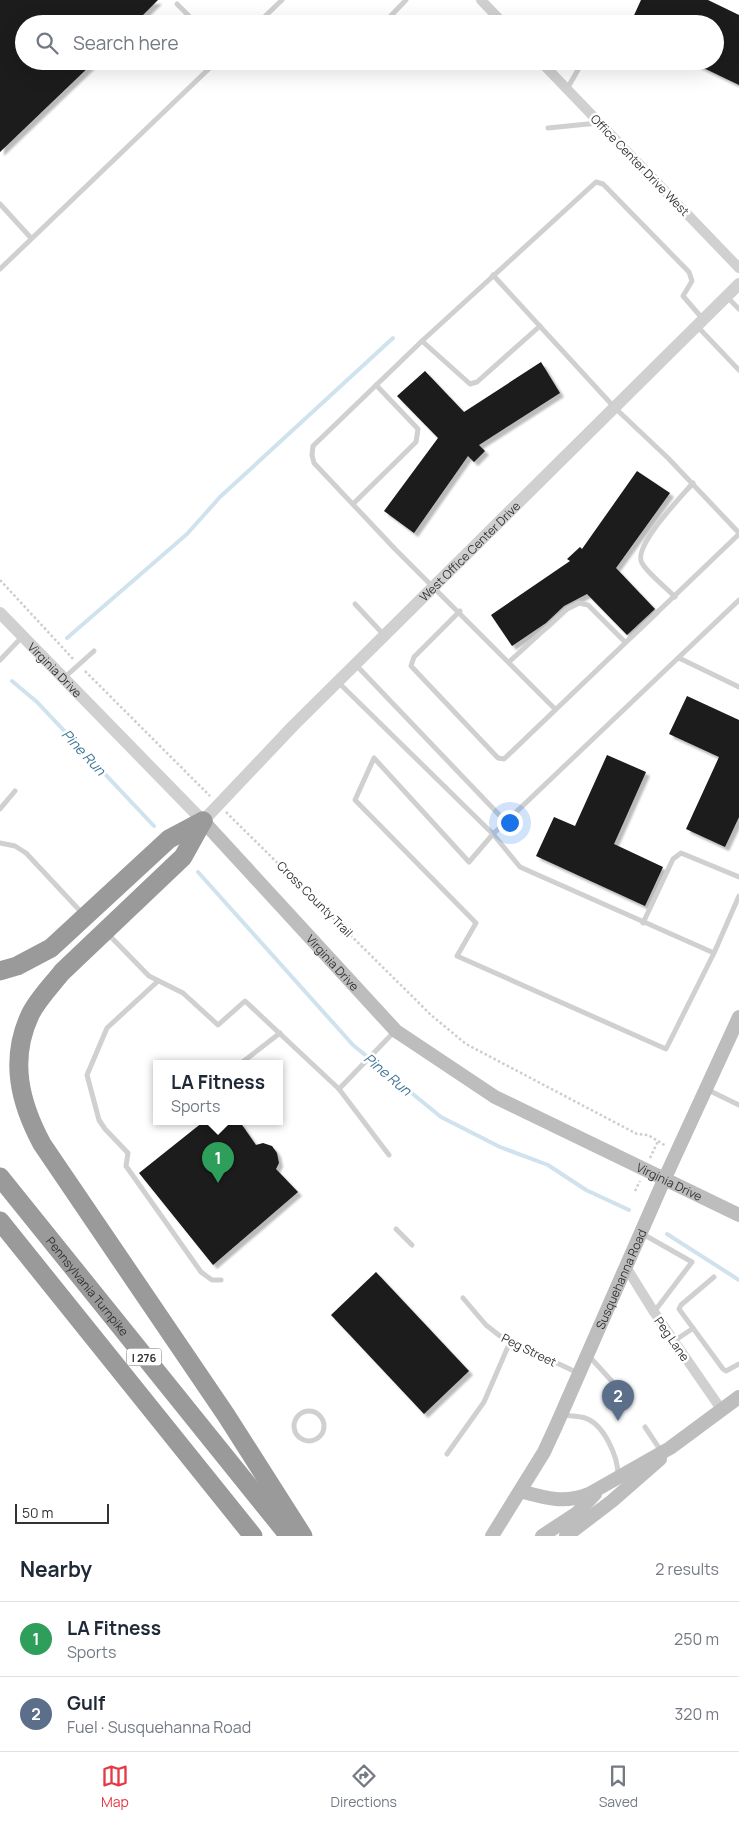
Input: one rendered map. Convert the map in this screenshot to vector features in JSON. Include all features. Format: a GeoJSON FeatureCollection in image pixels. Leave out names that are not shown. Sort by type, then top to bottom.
{"type":"FeatureCollection","features":[{"type":"Feature","properties":{"kind":"highway"},"geometry":{"type":"LineString","coordinates":[[0,971],[17,966],[51,948],[169,839],[203,821]]}},
{"type":"Feature","properties":{"kind":"highway"},"geometry":{"type":"LineString","coordinates":[[203,821],[183,857],[62,972],[30,1015],[18,1063],[20,1089],[28,1117],[42,1144],[226,1414],[302,1536]]}},
{"type":"Feature","properties":{"kind":"highway","name":"Pennsylvania Turnpike"},"geometry":{"type":"LineString","coordinates":[[0,1177],[289,1536]]}},
{"type":"Feature","properties":{"kind":"highway","name":"I 276"},"geometry":{"type":"LineString","coordinates":[[0,1221],[253,1536]]}},
{"type":"Feature","properties":{"kind":"main road","name":"Virginia Drive"},"geometry":{"type":"LineString","coordinates":[[203,821],[396,1031],[495,1097],[739,1216]]}},
{"type":"Feature","properties":{"kind":"main road","name":"Susquehanna Road"},"geometry":{"type":"LineString","coordinates":[[492,1536],[544,1452],[664,1180],[739,1018]]}},
{"type":"Feature","properties":{"kind":"main road"},"geometry":{"type":"LineString","coordinates":[[520,1491],[559,1500],[579,1498],[666,1450],[739,1397]]}},
{"type":"Feature","properties":{"kind":"main road"},"geometry":{"type":"LineString","coordinates":[[566,1536],[654,1466],[666,1450]]}},
{"type":"Feature","properties":{"kind":"main road"},"geometry":{"type":"LineString","coordinates":[[542,1536],[577,1513],[602,1486]]}},
{"type":"Feature","properties":{"kind":"street"},"geometry":{"type":"LineString","coordinates":[[481,0],[495,15]]}},
{"type":"Feature","properties":{"kind":"street","name":"Office Center Drive West"},"geometry":{"type":"LineString","coordinates":[[549,70],[739,268]]}},
{"type":"Feature","properties":{"kind":"street","name":"West Office Center Drive"},"geometry":{"type":"LineString","coordinates":[[203,821],[337,682],[739,284]]}},
{"type":"Feature","properties":{"kind":"street","name":"Virginia Drive"},"geometry":{"type":"LineString","coordinates":[[0,614],[203,821]]}},
{"type":"Feature","properties":{"kind":"street","name":"Peg Lane"},"geometry":{"type":"LineString","coordinates":[[626,1267],[654,1312],[721,1409]]}},
{"type":"Feature","properties":{"kind":"lane"},"geometry":{"type":"LineString","coordinates":[[266,15],[282,0]]}},
{"type":"Feature","properties":{"kind":"lane"},"geometry":{"type":"LineString","coordinates":[[392,15],[406,0]]}},
{"type":"Feature","properties":{"kind":"lane"},"geometry":{"type":"LineString","coordinates":[[177,4],[188,15]]}},
{"type":"Feature","properties":{"kind":"lane"},"geometry":{"type":"LineString","coordinates":[[0,269],[208,70]]}},
{"type":"Feature","properties":{"kind":"lane"},"geometry":{"type":"LineString","coordinates":[[567,89],[578,70]]}},
{"type":"Feature","properties":{"kind":"lane"},"geometry":{"type":"LineString","coordinates":[[548,128],[599,122]]}},
{"type":"Feature","properties":{"kind":"lane"},"geometry":{"type":"LineString","coordinates":[[555,709],[314,464],[312,451],[315,442],[493,275],[595,183],[599,182],[689,272],[692,281],[683,296],[700,323],[739,370]]}},
{"type":"Feature","properties":{"kind":"lane"},"geometry":{"type":"LineString","coordinates":[[0,204],[31,238]]}},
{"type":"Feature","properties":{"kind":"lane"},"geometry":{"type":"LineString","coordinates":[[460,612],[414,657],[411,666],[498,758],[504,759],[625,642],[675,597],[739,533],[692,483],[614,407],[493,275]]}},
{"type":"Feature","properties":{"kind":"lane"},"geometry":{"type":"LineString","coordinates":[[727,296],[739,309]]}},
{"type":"Feature","properties":{"kind":"lane"},"geometry":{"type":"LineString","coordinates":[[422,341],[470,384],[477,382],[540,326]]}},
{"type":"Feature","properties":{"kind":"lane"},"geometry":{"type":"LineString","coordinates":[[353,504],[416,442],[418,429],[376,385]]}},
{"type":"Feature","properties":{"kind":"lane"},"geometry":{"type":"LineString","coordinates":[[675,597],[643,565],[640,551],[648,538],[692,483]]}},
{"type":"Feature","properties":{"kind":"lane"},"geometry":{"type":"LineString","coordinates":[[739,600],[493,834],[468,862],[374,758],[355,800],[476,923],[457,956],[666,1049],[714,954],[739,896]]}},
{"type":"Feature","properties":{"kind":"lane"},"geometry":{"type":"LineString","coordinates":[[509,662],[567,609],[579,603],[588,604],[625,642]]}},
{"type":"Feature","properties":{"kind":"lane"},"geometry":{"type":"LineString","coordinates":[[355,604],[384,635]]}},
{"type":"Feature","properties":{"kind":"lane"},"geometry":{"type":"LineString","coordinates":[[0,660],[22,636]]}},
{"type":"Feature","properties":{"kind":"lane"},"geometry":{"type":"LineString","coordinates":[[63,679],[94,651]]}},
{"type":"Feature","properties":{"kind":"lane"},"geometry":{"type":"LineString","coordinates":[[679,658],[739,687]]}},
{"type":"Feature","properties":{"kind":"lane"},"geometry":{"type":"LineString","coordinates":[[355,664],[506,822]]}},
{"type":"Feature","properties":{"kind":"lane"},"geometry":{"type":"LineString","coordinates":[[337,682],[493,834],[520,867],[714,954]]}},
{"type":"Feature","properties":{"kind":"lane"},"geometry":{"type":"LineString","coordinates":[[0,809],[15,791]]}},
{"type":"Feature","properties":{"kind":"lane"},"geometry":{"type":"LineString","coordinates":[[0,843],[15,846],[26,853],[85,916]]}},
{"type":"Feature","properties":{"kind":"lane"},"geometry":{"type":"LineString","coordinates":[[643,923],[673,859],[681,853],[739,877]]}},
{"type":"Feature","properties":{"kind":"lane"},"geometry":{"type":"LineString","coordinates":[[105,931],[157,982],[182,993],[218,1025],[245,1001],[339,1089],[389,1155]]}},
{"type":"Feature","properties":{"kind":"lane"},"geometry":{"type":"LineString","coordinates":[[157,982],[107,1028],[87,1075],[99,1120],[128,1153],[126,1166],[201,1272],[212,1280],[222,1280]]}},
{"type":"Feature","properties":{"kind":"lane"},"geometry":{"type":"LineString","coordinates":[[339,1089],[396,1031]]}},
{"type":"Feature","properties":{"kind":"lane"},"geometry":{"type":"LineString","coordinates":[[245,1060],[280,1033]]}},
{"type":"Feature","properties":{"kind":"lane"},"geometry":{"type":"LineString","coordinates":[[706,1089],[739,1105]]}},
{"type":"Feature","properties":{"kind":"lane"},"geometry":{"type":"LineString","coordinates":[[396,1229],[412,1245]]}},
{"type":"Feature","properties":{"kind":"lane"},"geometry":{"type":"LineString","coordinates":[[641,1233],[692,1262],[654,1312]]}},
{"type":"Feature","properties":{"kind":"lane"},"geometry":{"type":"LineString","coordinates":[[714,1277],[679,1309],[723,1369],[726,1371],[739,1364]]}},
{"type":"Feature","properties":{"kind":"lane","name":"Peg Street"},"geometry":{"type":"LineString","coordinates":[[463,1298],[486,1325],[510,1342],[578,1373]]}},
{"type":"Feature","properties":{"kind":"lane"},"geometry":{"type":"LineString","coordinates":[[674,1341],[692,1329]]}},
{"type":"Feature","properties":{"kind":"lane"},"geometry":{"type":"LineString","coordinates":[[447,1454],[484,1402],[510,1342]]}},
{"type":"Feature","properties":{"kind":"lane"},"geometry":{"type":"LineString","coordinates":[[587,1354],[618,1388]]}},
{"type":"Feature","properties":{"kind":"lane"},"geometry":{"type":"LineString","coordinates":[[312,1411],[322,1418],[324,1430],[318,1439],[306,1441],[296,1435],[294,1423],[301,1414],[312,1411]]}},
{"type":"Feature","properties":{"kind":"lane"},"geometry":{"type":"LineString","coordinates":[[561,1414],[585,1418],[598,1428],[616,1453],[618,1477]]}},
{"type":"Feature","properties":{"kind":"lane"},"geometry":{"type":"LineString","coordinates":[[645,1427],[666,1450]]}},
{"type":"Feature","properties":{"kind":"path","name":"Cross County Trail"},"geometry":{"type":"LineString","coordinates":[[0,580],[78,665],[431,1015],[466,1044],[637,1134],[648,1135],[678,1152]]}},
{"type":"Feature","properties":{"kind":"building"},"geometry":{"type":"Polygon","coordinates":[[[0,0],[158,0],[143,15],[15,15],[15,70],[86,70],[0,152],[0,0]]]}},
{"type":"Feature","properties":{"kind":"building"},"geometry":{"type":"Polygon","coordinates":[[[641,0],[708,0],[739,15],[739,85],[708,70],[724,70],[724,15],[634,15],[641,0]]]}},
{"type":"Feature","properties":{"kind":"building"},"geometry":{"type":"Polygon","coordinates":[[[541,362],[560,393],[479,445],[485,451],[474,462],[468,456],[414,533],[384,511],[438,438],[397,396],[425,371],[464,412],[541,362]]]}},
{"type":"Feature","properties":{"kind":"building"},"geometry":{"type":"Polygon","coordinates":[[[637,471],[670,493],[616,568],[655,609],[627,635],[587,594],[564,606],[546,623],[512,646],[491,615],[570,561],[567,559],[580,547],[582,549],[637,471]]]}},
{"type":"Feature","properties":{"kind":"building"},"geometry":{"type":"Polygon","coordinates":[[[687,696],[739,720],[739,817],[725,847],[686,829],[719,757],[669,734],[687,696]]]}},
{"type":"Feature","properties":{"kind":"building"},"geometry":{"type":"Polygon","coordinates":[[[607,755],[646,772],[614,844],[663,867],[645,906],[536,856],[554,817],[575,826],[607,755]]]}},
{"type":"Feature","properties":{"kind":"building"},"geometry":{"type":"Polygon","coordinates":[[[199,1125],[242,1125],[256,1145],[263,1143],[272,1146],[277,1153],[279,1163],[276,1169],[298,1192],[213,1265],[139,1173],[199,1125]]]}},
{"type":"Feature","properties":{"kind":"building"},"geometry":{"type":"Polygon","coordinates":[[[376,1272],[469,1371],[424,1414],[331,1315],[376,1272]]]}},
{"type":"Feature","properties":{"kind":"waterway"},"geometry":{"type":"LineString","coordinates":[[67,638],[187,534],[220,497],[393,338]]}},
{"type":"Feature","properties":{"kind":"waterway","name":"Pine Run"},"geometry":{"type":"LineString","coordinates":[[12,681],[37,702],[154,826]]}},
{"type":"Feature","properties":{"kind":"waterway","name":"Pine Run"},"geometry":{"type":"LineString","coordinates":[[198,872],[353,1045],[441,1117],[500,1147],[548,1165],[586,1190],[629,1210]]}},
{"type":"Feature","properties":{"kind":"waterway","name":"Pine Run"},"geometry":{"type":"LineString","coordinates":[[667,1234],[739,1280]]}},
{"type":"Feature","properties":{"kind":"place","name":"LA Fitness"},"geometry":{"type":"Point","coordinates":[218,1183]}},
{"type":"Feature","properties":{"kind":"place","name":"Gulf"},"geometry":{"type":"Point","coordinates":[618,1421]}}]}
